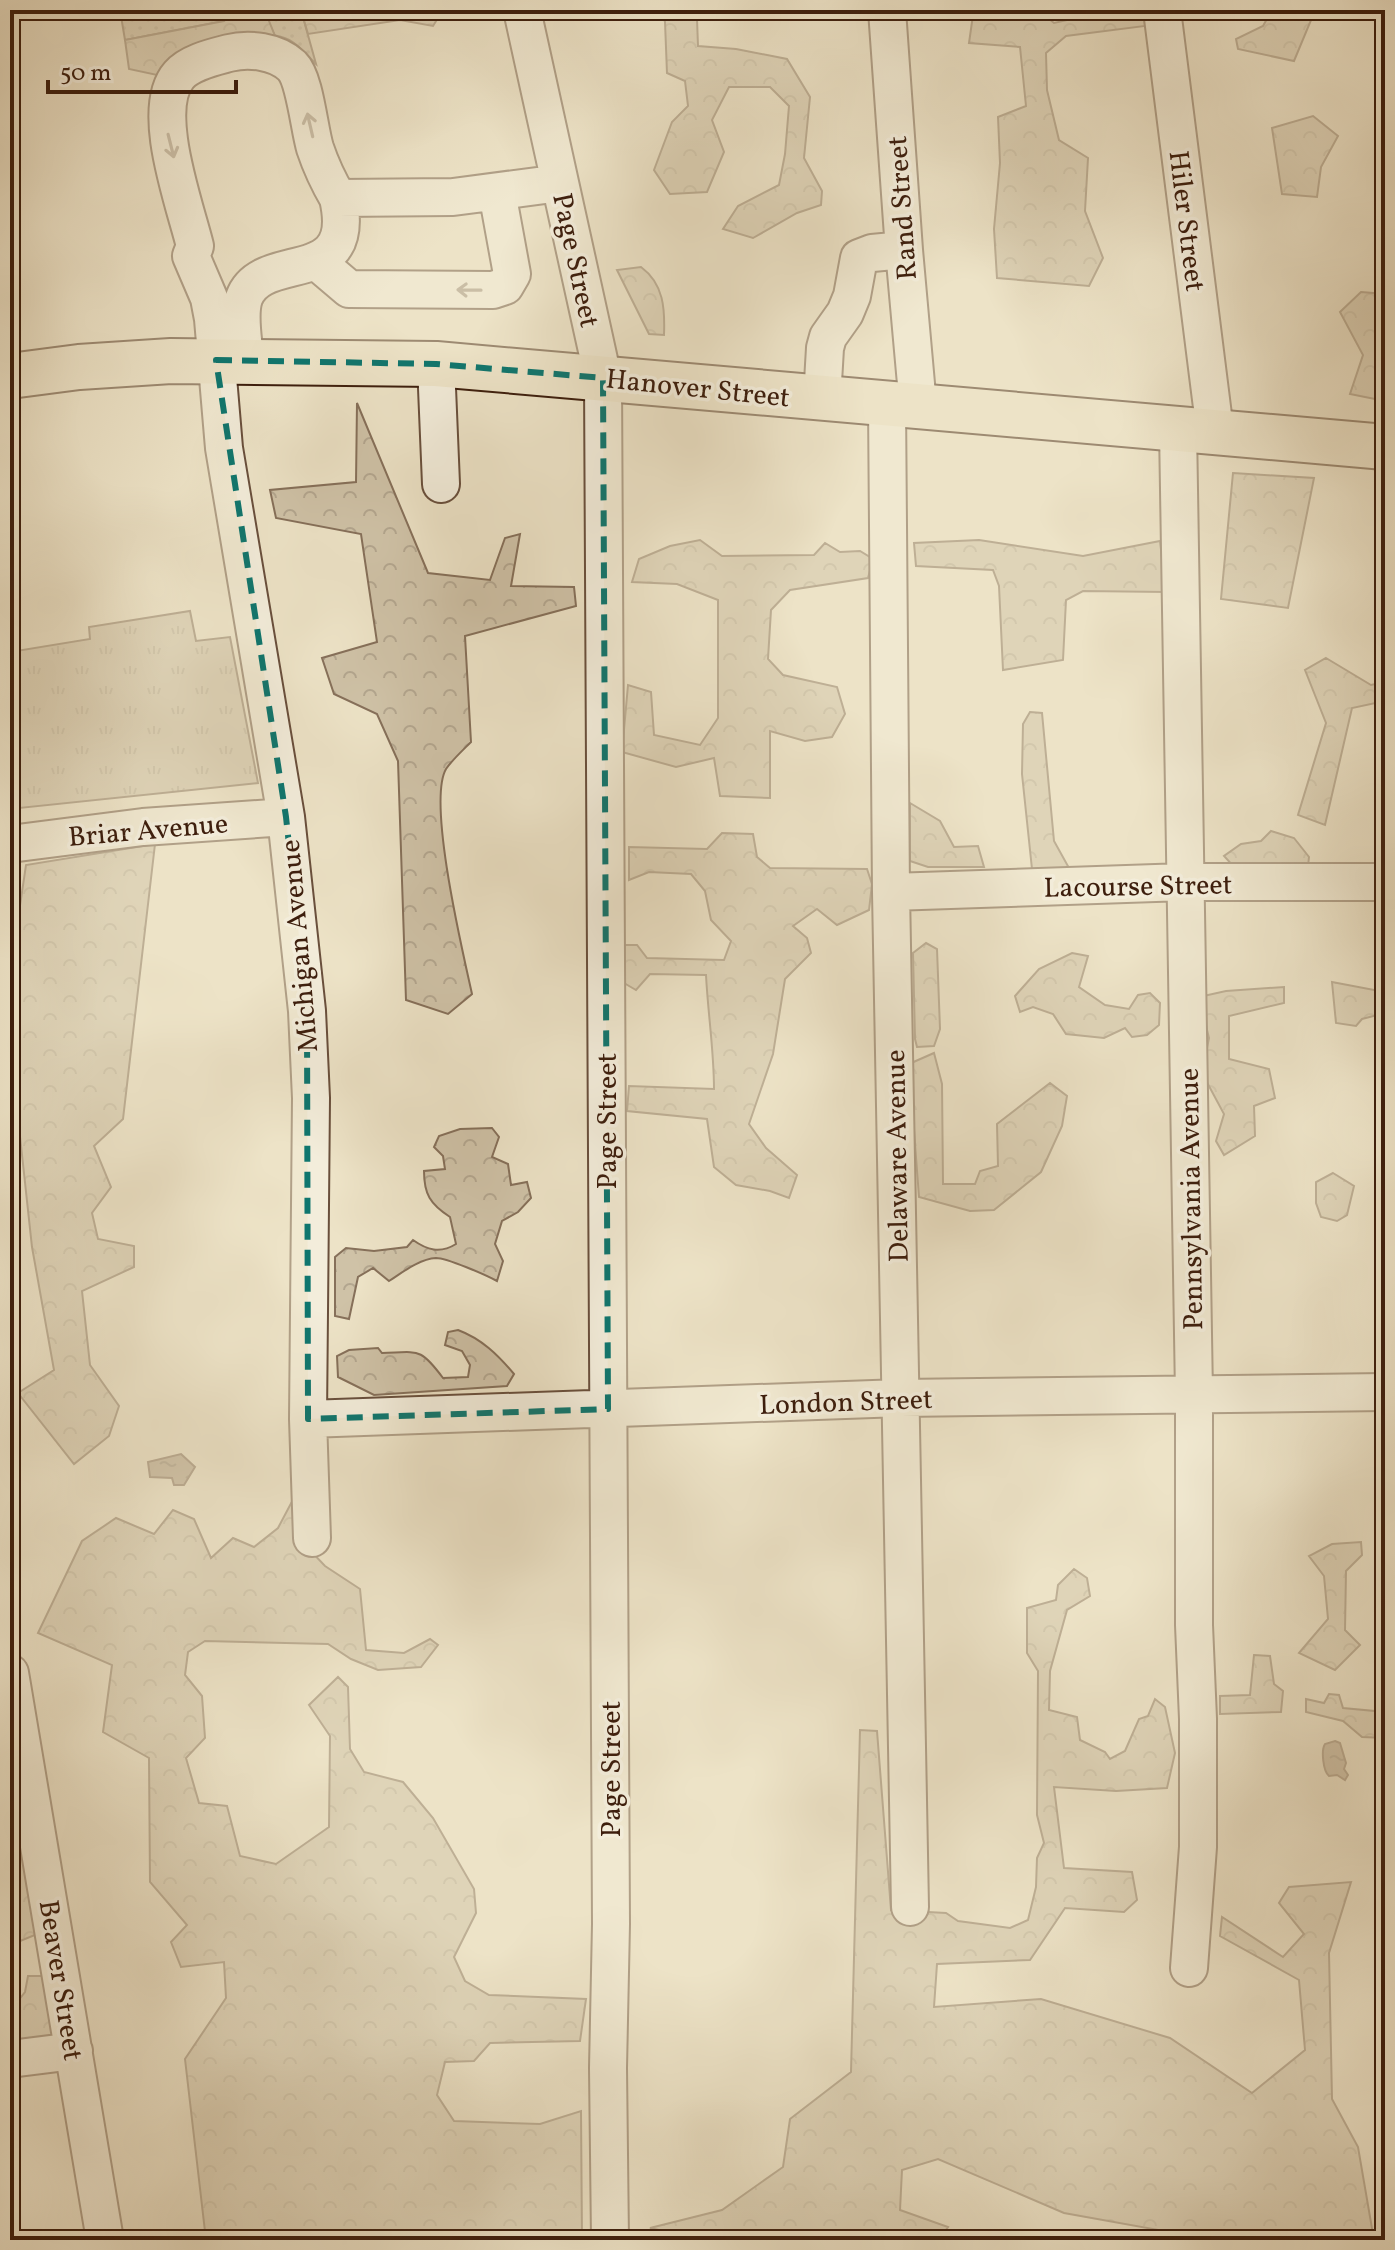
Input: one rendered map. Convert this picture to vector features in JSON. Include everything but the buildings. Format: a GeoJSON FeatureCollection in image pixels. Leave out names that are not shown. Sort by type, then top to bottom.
{"type":"FeatureCollection","features":[{"type":"Feature","properties":{"kind":"main road","name":"Hanover Street"},"geometry":{"type":"LineString","coordinates":[[10,376],[79,367],[230,360],[436,364],[1385,447]]}},
{"type":"Feature","properties":{"kind":"street","name":"Page Street"},"geometry":{"type":"LineString","coordinates":[[522,10],[603,378],[610,2240]]}},
{"type":"Feature","properties":{"kind":"street","name":"Rand Street"},"geometry":{"type":"LineString","coordinates":[[887,10],[904,250],[903,405]]}},
{"type":"Feature","properties":{"kind":"street","name":"Hiler Street"},"geometry":{"type":"LineString","coordinates":[[1162,10],[1196,430]]}},
{"type":"Feature","properties":{"kind":"street"},"geometry":{"type":"LineString","coordinates":[[240,50],[282,58],[295,68],[314,144],[324,174],[338,198],[342,215],[338,241],[316,261],[256,281],[234,276],[221,277],[213,272],[195,246],[167,131],[167,103],[179,74],[194,64],[240,50]]}},
{"type":"Feature","properties":{"kind":"street"},"geometry":{"type":"LineString","coordinates":[[338,198],[453,197],[560,183]]}},
{"type":"Feature","properties":{"kind":"street"},"geometry":{"type":"LineString","coordinates":[[316,261],[349,289],[493,290],[505,286],[512,274],[497,192]]}},
{"type":"Feature","properties":{"kind":"street"},"geometry":{"type":"LineString","coordinates":[[195,246],[191,256],[230,360]]}},
{"type":"Feature","properties":{"kind":"street"},"geometry":{"type":"LineString","coordinates":[[822,399],[828,337],[845,313],[852,296],[859,258],[872,253],[904,250]]}},
{"type":"Feature","properties":{"kind":"street"},"geometry":{"type":"LineString","coordinates":[[230,360],[245,294],[256,281]]}},
{"type":"Feature","properties":{"kind":"street","name":"Michigan Avenue"},"geometry":{"type":"LineString","coordinates":[[230,360],[224,448],[286,817],[307,1011],[311,1098],[308,1419],[312,1538]]}},
{"type":"Feature","properties":{"kind":"street"},"geometry":{"type":"LineString","coordinates":[[436,364],[441,484]]}},
{"type":"Feature","properties":{"kind":"street","name":"Delaware Avenue"},"geometry":{"type":"LineString","coordinates":[[903,405],[891,892],[910,1907]]}},
{"type":"Feature","properties":{"kind":"street","name":"Pennsylvania Avenue"},"geometry":{"type":"LineString","coordinates":[[1189,1968],[1198,1847],[1185,882],[1196,430]]}},
{"type":"Feature","properties":{"kind":"street","name":"Briar Avenue"},"geometry":{"type":"LineString","coordinates":[[10,844],[143,827],[286,817]]}},
{"type":"Feature","properties":{"kind":"street","name":"Lacourse Street"},"geometry":{"type":"LineString","coordinates":[[891,892],[1185,882],[1385,882]]}},
{"type":"Feature","properties":{"kind":"street","name":"London Street"},"geometry":{"type":"LineString","coordinates":[[308,1419],[901,1398],[1385,1392]]}},
{"type":"Feature","properties":{"kind":"street","name":"Beaver Street"},"geometry":{"type":"LineString","coordinates":[[10,1673],[105,2240]]}},
{"type":"Feature","properties":{"kind":"street"},"geometry":{"type":"LineString","coordinates":[[10,2059],[74,2051]]}},
{"type":"Feature","properties":{"kind":"highlighted area"},"geometry":{"type":"Polygon","coordinates":[[[216,360],[436,364],[603,378],[608,1409],[308,1419],[307,1011],[286,817],[216,360]]]}},
{"type":"Feature","properties":{"kind":"green space"},"geometry":{"type":"Polygon","coordinates":[[[120,10],[237,10],[224,21],[125,40],[120,10]]]}},
{"type":"Feature","properties":{"kind":"green space"},"geometry":{"type":"Polygon","coordinates":[[[237,10],[265,11],[275,36],[248,37],[171,63],[157,75],[129,69],[125,40],[224,21],[237,10]]]}},
{"type":"Feature","properties":{"kind":"green space"},"geometry":{"type":"Polygon","coordinates":[[[263,10],[301,10],[316,64],[293,42],[275,36],[263,10]]]}},
{"type":"Feature","properties":{"kind":"green space"},"geometry":{"type":"Polygon","coordinates":[[[301,10],[443,10],[433,26],[400,20],[308,34],[301,10]]]}},
{"type":"Feature","properties":{"kind":"green space"},"geometry":{"type":"Polygon","coordinates":[[[661,10],[694,10],[698,46],[736,49],[787,59],[810,97],[804,158],[822,191],[821,205],[797,213],[753,238],[723,229],[738,206],[779,185],[789,106],[770,87],[729,87],[712,120],[724,152],[707,192],[670,194],[654,170],[672,122],[688,106],[685,81],[667,73],[665,22],[661,10]]]}},
{"type":"Feature","properties":{"kind":"green space"},"geometry":{"type":"Polygon","coordinates":[[[982,10],[1038,10],[1054,23],[1112,10],[1144,10],[1145,26],[1066,36],[1046,53],[1047,90],[1059,140],[1088,158],[1085,211],[1103,258],[1089,286],[997,278],[994,229],[1000,163],[998,117],[1026,106],[1020,47],[969,43],[973,15],[982,10]]]}},
{"type":"Feature","properties":{"kind":"green space"},"geometry":{"type":"Polygon","coordinates":[[[1272,10],[1331,10],[1311,20],[1294,61],[1238,49],[1236,39],[1263,26],[1272,10]]]}},
{"type":"Feature","properties":{"kind":"green space"},"geometry":{"type":"Polygon","coordinates":[[[1313,116],[1338,136],[1321,167],[1317,197],[1282,194],[1272,128],[1313,116]]]}},
{"type":"Feature","properties":{"kind":"green space"},"geometry":{"type":"Polygon","coordinates":[[[641,267],[659,289],[664,335],[649,334],[617,270],[641,267]]]}},
{"type":"Feature","properties":{"kind":"green space"},"geometry":{"type":"Polygon","coordinates":[[[1361,292],[1385,294],[1385,401],[1350,394],[1363,355],[1340,312],[1361,292]]]}},
{"type":"Feature","properties":{"kind":"green space"},"geometry":{"type":"Polygon","coordinates":[[[357,403],[428,573],[490,580],[505,538],[520,534],[511,586],[574,587],[576,606],[465,636],[471,742],[446,769],[441,786],[441,812],[448,878],[472,994],[448,1014],[406,1000],[398,761],[377,714],[334,694],[322,658],[377,642],[361,534],[276,518],[270,490],[356,482],[357,403]]]}},
{"type":"Feature","properties":{"kind":"green space"},"geometry":{"type":"Polygon","coordinates":[[[1233,473],[1314,478],[1288,608],[1221,599],[1233,473]]]}},
{"type":"Feature","properties":{"kind":"green space"},"geometry":{"type":"Polygon","coordinates":[[[700,540],[722,556],[814,555],[825,543],[840,552],[860,551],[873,559],[868,578],[790,590],[771,610],[768,659],[783,675],[837,687],[845,714],[832,737],[805,741],[770,731],[770,798],[720,796],[714,758],[676,767],[622,752],[628,685],[651,692],[654,735],[700,745],[718,718],[718,600],[677,584],[632,582],[639,559],[670,546],[700,540]]]}},
{"type":"Feature","properties":{"kind":"green space"},"geometry":{"type":"Polygon","coordinates":[[[979,540],[1083,556],[1160,541],[1166,592],[1083,591],[1066,600],[1063,660],[1003,670],[999,586],[993,570],[916,566],[914,543],[979,540]]]}},
{"type":"Feature","properties":{"kind":"green space"},"geometry":{"type":"Polygon","coordinates":[[[190,611],[196,641],[230,637],[258,783],[10,809],[10,652],[90,639],[89,627],[190,611]]]}},
{"type":"Feature","properties":{"kind":"green space"},"geometry":{"type":"Polygon","coordinates":[[[1326,658],[1371,685],[1385,682],[1385,701],[1352,708],[1325,825],[1298,815],[1326,723],[1305,670],[1326,658]]]}},
{"type":"Feature","properties":{"kind":"green space"},"geometry":{"type":"Polygon","coordinates":[[[1030,712],[1042,713],[1054,841],[1069,868],[1032,869],[1022,774],[1023,724],[1030,712]]]}},
{"type":"Feature","properties":{"kind":"green space"},"geometry":{"type":"Polygon","coordinates":[[[910,803],[940,821],[954,847],[978,846],[984,867],[928,867],[910,861],[910,803]]]}},
{"type":"Feature","properties":{"kind":"green space"},"geometry":{"type":"Polygon","coordinates":[[[1271,831],[1294,838],[1309,857],[1308,866],[1235,868],[1224,856],[1241,844],[1261,841],[1271,831]]]}},
{"type":"Feature","properties":{"kind":"green space"},"geometry":{"type":"Polygon","coordinates":[[[722,833],[753,834],[757,857],[770,868],[867,869],[872,884],[869,910],[837,925],[817,909],[793,926],[807,938],[811,953],[785,979],[773,1054],[749,1124],[766,1148],[797,1175],[789,1198],[736,1185],[714,1167],[707,1119],[627,1111],[629,1086],[714,1089],[706,975],[650,974],[636,990],[624,983],[624,945],[637,945],[647,958],[724,960],[731,941],[711,920],[705,891],[691,874],[649,872],[629,880],[629,847],[707,849],[722,833]]]}},
{"type":"Feature","properties":{"kind":"green space"},"geometry":{"type":"Polygon","coordinates":[[[155,844],[123,1119],[94,1146],[111,1187],[92,1213],[98,1239],[134,1246],[134,1267],[82,1291],[90,1365],[119,1406],[109,1436],[74,1464],[18,1393],[54,1370],[32,1247],[10,1044],[10,973],[26,865],[155,844]]]}},
{"type":"Feature","properties":{"kind":"green space"},"geometry":{"type":"Polygon","coordinates":[[[926,943],[937,949],[940,1029],[934,1046],[917,1047],[913,953],[926,943]]]}},
{"type":"Feature","properties":{"kind":"green space"},"geometry":{"type":"Polygon","coordinates":[[[1072,953],[1088,956],[1079,987],[1105,1005],[1129,1009],[1138,995],[1150,993],[1160,1003],[1159,1025],[1147,1035],[1132,1037],[1125,1028],[1104,1038],[1066,1034],[1053,1014],[1033,1007],[1020,1012],[1015,996],[1039,969],[1072,953]]]}},
{"type":"Feature","properties":{"kind":"green space"},"geometry":{"type":"Polygon","coordinates":[[[1332,982],[1374,990],[1385,988],[1385,1013],[1362,1019],[1356,1026],[1336,1023],[1332,982]]]}},
{"type":"Feature","properties":{"kind":"green space"},"geometry":{"type":"Polygon","coordinates":[[[1284,987],[1284,1003],[1229,1016],[1229,1059],[1269,1069],[1275,1098],[1254,1106],[1255,1136],[1224,1155],[1216,1141],[1224,1114],[1202,1073],[1209,1038],[1199,997],[1226,991],[1284,987]]]}},
{"type":"Feature","properties":{"kind":"green space"},"geometry":{"type":"Polygon","coordinates":[[[934,1053],[942,1084],[943,1184],[975,1184],[980,1171],[998,1166],[997,1124],[1050,1083],[1067,1096],[1062,1126],[1041,1172],[994,1210],[970,1211],[919,1197],[909,1064],[934,1053]]]}},
{"type":"Feature","properties":{"kind":"green space"},"geometry":{"type":"Polygon","coordinates":[[[492,1128],[499,1137],[492,1157],[508,1164],[511,1185],[527,1182],[531,1198],[518,1212],[502,1221],[495,1244],[503,1261],[497,1281],[436,1258],[417,1263],[389,1281],[373,1268],[358,1277],[349,1319],[335,1316],[335,1257],[346,1248],[374,1251],[407,1247],[413,1240],[434,1250],[456,1244],[450,1217],[433,1203],[427,1192],[424,1171],[445,1169],[443,1156],[434,1147],[439,1136],[460,1129],[492,1128]]]}},
{"type":"Feature","properties":{"kind":"green space"},"geometry":{"type":"Polygon","coordinates":[[[1333,1173],[1354,1186],[1347,1215],[1337,1221],[1321,1217],[1316,1203],[1316,1182],[1333,1173]]]}},
{"type":"Feature","properties":{"kind":"green space"},"geometry":{"type":"Polygon","coordinates":[[[458,1330],[482,1343],[508,1367],[514,1374],[507,1386],[374,1395],[338,1377],[337,1356],[349,1350],[378,1348],[382,1353],[404,1352],[423,1356],[443,1378],[468,1377],[470,1365],[462,1351],[445,1345],[448,1332],[458,1330]]]}},
{"type":"Feature","properties":{"kind":"green space"},"geometry":{"type":"Polygon","coordinates":[[[297,1492],[307,1547],[325,1566],[360,1589],[366,1650],[404,1653],[430,1639],[438,1645],[421,1667],[378,1670],[351,1659],[328,1644],[205,1641],[188,1652],[185,1675],[202,1696],[205,1738],[186,1758],[199,1803],[227,1806],[240,1856],[276,1864],[329,1827],[330,1736],[309,1705],[338,1677],[348,1687],[350,1749],[364,1772],[403,1782],[433,1818],[474,1889],[476,1913],[454,1957],[465,1981],[489,1995],[586,1999],[580,2041],[490,2043],[474,2061],[445,2062],[437,2095],[454,2121],[540,2124],[581,2111],[582,2240],[206,2240],[185,2059],[226,1998],[224,1962],[181,1967],[171,1942],[187,1925],[150,1882],[149,1758],[103,1732],[112,1665],[38,1633],[82,1541],[116,1518],[154,1534],[173,1510],[194,1519],[211,1558],[233,1538],[254,1547],[278,1528],[297,1492]]]}},
{"type":"Feature","properties":{"kind":"green space"},"geometry":{"type":"Polygon","coordinates":[[[1361,1542],[1362,1555],[1346,1571],[1345,1630],[1360,1645],[1335,1670],[1299,1653],[1328,1619],[1324,1576],[1309,1556],[1332,1544],[1361,1542]]]}},
{"type":"Feature","properties":{"kind":"green space"},"geometry":{"type":"Polygon","coordinates":[[[1074,1569],[1087,1578],[1090,1596],[1067,1610],[1050,1671],[1049,1710],[1077,1717],[1080,1740],[1105,1752],[1110,1759],[1125,1751],[1139,1719],[1148,1716],[1155,1699],[1165,1707],[1175,1753],[1167,1788],[1116,1791],[1054,1787],[1064,1868],[1132,1872],[1137,1900],[1124,1912],[1065,1908],[1030,1960],[937,1964],[934,2007],[1041,1999],[1170,2038],[1252,2093],[1305,2050],[1299,1980],[1220,1936],[1222,1917],[1283,1957],[1304,1934],[1279,1903],[1289,1887],[1351,1882],[1329,1953],[1332,2099],[1358,2147],[1374,2240],[1182,2240],[1181,2234],[1064,2213],[938,2159],[902,2170],[900,2210],[948,2227],[939,2240],[703,2240],[650,2228],[722,2210],[783,2167],[790,2119],[851,2072],[860,1730],[877,1731],[891,1910],[946,1913],[958,1921],[1010,1928],[1028,1920],[1036,1887],[1037,1858],[1044,1843],[1037,1815],[1038,1671],[1027,1653],[1027,1608],[1056,1600],[1058,1585],[1074,1569]]]}},
{"type":"Feature","properties":{"kind":"green space"},"geometry":{"type":"Polygon","coordinates":[[[1254,1655],[1270,1656],[1274,1684],[1283,1691],[1281,1712],[1220,1714],[1220,1696],[1250,1695],[1254,1655]]]}},
{"type":"Feature","properties":{"kind":"green space"},"geometry":{"type":"Polygon","coordinates":[[[1329,1694],[1339,1695],[1343,1708],[1385,1712],[1385,1738],[1362,1737],[1343,1721],[1306,1712],[1306,1699],[1324,1703],[1329,1694]]]}},
{"type":"Feature","properties":{"kind":"green space"},"geometry":{"type":"Polygon","coordinates":[[[23,1856],[40,1933],[20,1941],[10,1932],[10,1857],[23,1856]]]}},
{"type":"Feature","properties":{"kind":"green space"},"geometry":{"type":"Polygon","coordinates":[[[28,1976],[48,1976],[60,2029],[50,2037],[10,2041],[10,2011],[25,1992],[28,1976]]]}},
{"type":"Feature","properties":{"kind":"water"},"geometry":{"type":"Polygon","coordinates":[[[181,1454],[195,1467],[184,1485],[174,1485],[172,1478],[150,1477],[148,1462],[181,1454]]]}},
{"type":"Feature","properties":{"kind":"water"},"geometry":{"type":"Polygon","coordinates":[[[1340,1743],[1346,1763],[1344,1769],[1348,1775],[1345,1780],[1337,1775],[1329,1776],[1324,1765],[1325,1744],[1340,1743]]]}}]}
